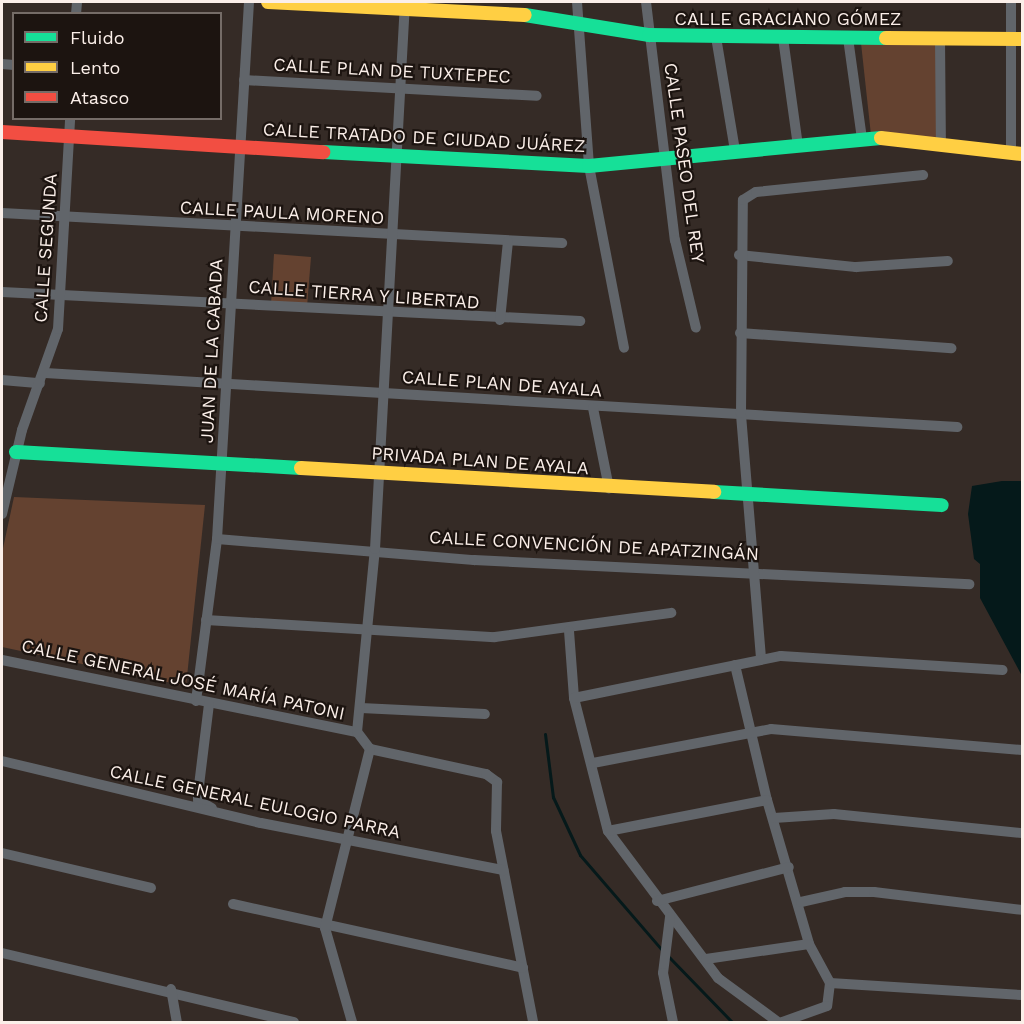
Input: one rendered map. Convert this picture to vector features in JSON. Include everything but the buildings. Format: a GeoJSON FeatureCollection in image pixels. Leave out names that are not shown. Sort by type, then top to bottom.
{"type":"FeatureCollection","features":[{"type":"Feature","properties":{"kind":"street","name":"JUAN DE LA CABADA"},"geometry":{"type":"LineString","coordinates":[[196,701],[218,539],[249,2]]}},
{"type":"Feature","properties":{"kind":"street","name":"CALLE GRACIANO GÓMEZ"},"geometry":{"type":"LineString","coordinates":[[268,2],[405,6],[578,20],[650,35],[1016,39]]}},
{"type":"Feature","properties":{"kind":"street"},"geometry":{"type":"LineString","coordinates":[[577,2],[589,166],[624,348]]}},
{"type":"Feature","properties":{"kind":"street","name":"CALLE PASEO DEL REY"},"geometry":{"type":"LineString","coordinates":[[646,2],[675,240],[696,328]]}},
{"type":"Feature","properties":{"kind":"street"},"geometry":{"type":"LineString","coordinates":[[1011,2],[1016,39],[1017,154]]}},
{"type":"Feature","properties":{"kind":"street"},"geometry":{"type":"LineString","coordinates":[[405,6],[395,236],[375,549],[357,732],[370,749],[495,779],[503,870],[533,1023]]}},
{"type":"Feature","properties":{"kind":"street"},"geometry":{"type":"LineString","coordinates":[[716,37],[735,151]]}},
{"type":"Feature","properties":{"kind":"street"},"geometry":{"type":"LineString","coordinates":[[783,38],[798,146]]}},
{"type":"Feature","properties":{"kind":"street"},"geometry":{"type":"LineString","coordinates":[[848,38],[862,140]]}},
{"type":"Feature","properties":{"kind":"street"},"geometry":{"type":"LineString","coordinates":[[940,38],[941,143]]}},
{"type":"Feature","properties":{"kind":"street","name":"CALLE PLAN DE TUXTEPEC"},"geometry":{"type":"LineString","coordinates":[[244,80],[537,96]]}},
{"type":"Feature","properties":{"kind":"street","name":"CALLE SEGUNDA"},"geometry":{"type":"LineString","coordinates":[[2,514],[5,481],[58,329],[70,120]]}},
{"type":"Feature","properties":{"kind":"street","name":"CALLE TRATADO DE CIUDAD JUÁREZ"},"geometry":{"type":"LineString","coordinates":[[2,132],[589,166],[862,140],[941,143],[1017,154]]}},
{"type":"Feature","properties":{"kind":"street"},"geometry":{"type":"LineString","coordinates":[[761,658],[741,413],[739,255],[742,204],[749,194],[923,175]]}},
{"type":"Feature","properties":{"kind":"street","name":"CALLE PAULA MORENO"},"geometry":{"type":"LineString","coordinates":[[2,213],[395,236],[562,243]]}},
{"type":"Feature","properties":{"kind":"street"},"geometry":{"type":"LineString","coordinates":[[500,320],[508,241]]}},
{"type":"Feature","properties":{"kind":"street"},"geometry":{"type":"LineString","coordinates":[[739,255],[856,267],[948,261]]}},
{"type":"Feature","properties":{"kind":"street","name":"CALLE TIERRA Y LIBERTAD"},"geometry":{"type":"LineString","coordinates":[[2,292],[60,297],[232,303],[500,320],[580,321]]}},
{"type":"Feature","properties":{"kind":"street"},"geometry":{"type":"LineString","coordinates":[[740,333],[951,348]]}},
{"type":"Feature","properties":{"kind":"street","name":"CALLE PLAN DE AYALA"},"geometry":{"type":"LineString","coordinates":[[2,380],[42,378],[226,383],[593,408],[741,413],[870,426],[957,427]]}},
{"type":"Feature","properties":{"kind":"street"},"geometry":{"type":"LineString","coordinates":[[593,408],[609,488]]}},
{"type":"Feature","properties":{"kind":"street","name":"PRIVADA PLAN DE AYALA"},"geometry":{"type":"LineString","coordinates":[[16,452],[379,472],[609,488],[749,492],[942,505]]}},
{"type":"Feature","properties":{"kind":"street","name":"CALLE CONVENCIÓN DE APATZINGÁN"},"geometry":{"type":"LineString","coordinates":[[218,539],[375,549],[474,560],[753,571],[969,584]]}},
{"type":"Feature","properties":{"kind":"street"},"geometry":{"type":"LineString","coordinates":[[206,620],[495,638],[570,631],[671,613]]}},
{"type":"Feature","properties":{"kind":"street"},"geometry":{"type":"LineString","coordinates":[[570,631],[574,698],[593,763],[608,831],[657,900],[706,959],[718,978],[780,1023],[827,1006],[830,983],[809,944],[801,903],[767,800],[735,664]]}},
{"type":"Feature","properties":{"kind":"street"},"geometry":{"type":"LineString","coordinates":[[574,698],[761,658],[805,654],[1003,670]]}},
{"type":"Feature","properties":{"kind":"street","name":"CALLE GENERAL JOSÉ MARÍA PATONI"},"geometry":{"type":"LineString","coordinates":[[2,660],[209,704],[357,732]]}},
{"type":"Feature","properties":{"kind":"street"},"geometry":{"type":"LineString","coordinates":[[209,704],[198,800],[219,813]]}},
{"type":"Feature","properties":{"kind":"street"},"geometry":{"type":"LineString","coordinates":[[361,708],[485,714]]}},
{"type":"Feature","properties":{"kind":"street"},"geometry":{"type":"LineString","coordinates":[[593,763],[750,733],[795,730],[1023,750]]}},
{"type":"Feature","properties":{"kind":"street"},"geometry":{"type":"LineString","coordinates":[[352,1023],[325,928],[370,749]]}},
{"type":"Feature","properties":{"kind":"street","name":"CALLE GENERAL EULOGIO PARRA"},"geometry":{"type":"LineString","coordinates":[[2,761],[219,813],[348,841],[503,870]]}},
{"type":"Feature","properties":{"kind":"street"},"geometry":{"type":"LineString","coordinates":[[608,831],[767,800]]}},
{"type":"Feature","properties":{"kind":"street"},"geometry":{"type":"LineString","coordinates":[[774,818],[834,814],[1023,833]]}},
{"type":"Feature","properties":{"kind":"street"},"geometry":{"type":"LineString","coordinates":[[2,853],[151,888]]}},
{"type":"Feature","properties":{"kind":"street"},"geometry":{"type":"LineString","coordinates":[[657,900],[789,867]]}},
{"type":"Feature","properties":{"kind":"street"},"geometry":{"type":"LineString","coordinates":[[801,903],[835,893],[874,892],[1023,910]]}},
{"type":"Feature","properties":{"kind":"street"},"geometry":{"type":"LineString","coordinates":[[233,904],[325,928],[523,968]]}},
{"type":"Feature","properties":{"kind":"street"},"geometry":{"type":"LineString","coordinates":[[670,917],[663,973],[673,1023]]}},
{"type":"Feature","properties":{"kind":"street"},"geometry":{"type":"LineString","coordinates":[[706,959],[809,944]]}},
{"type":"Feature","properties":{"kind":"street"},"geometry":{"type":"LineString","coordinates":[[2,953],[171,989],[294,1023]]}},
{"type":"Feature","properties":{"kind":"street"},"geometry":{"type":"LineString","coordinates":[[830,983],[1023,995]]}},
{"type":"Feature","properties":{"kind":"street"},"geometry":{"type":"LineString","coordinates":[[171,989],[177,1023]]}},
{"type":"Feature","properties":{"kind":"shaded area"},"geometry":{"type":"Polygon","coordinates":[[[861,43],[939,45],[941,139],[871,135],[861,43]]]}},
{"type":"Feature","properties":{"kind":"shaded area"},"geometry":{"type":"Polygon","coordinates":[[[274,254],[311,257],[307,307],[271,304],[274,254]]]}},
{"type":"Feature","properties":{"kind":"shaded area"},"geometry":{"type":"Polygon","coordinates":[[[1002,481],[1022,481],[1022,676],[980,598],[980,564],[974,559],[968,514],[972,486],[1002,481]]]}},
{"type":"Feature","properties":{"kind":"shaded area"},"geometry":{"type":"Polygon","coordinates":[[[14,497],[205,505],[186,686],[2,647],[2,553],[14,497]]]}},
{"type":"Feature","properties":{"kind":"waterway"},"geometry":{"type":"LineString","coordinates":[[545,734],[553,797],[580,855],[662,950]]}},
{"type":"Feature","properties":{"kind":"waterway"},"geometry":{"type":"LineString","coordinates":[[669,957],[732,1022]]}},
{"type":"Feature","properties":{"kind":"traffic: fast"},"geometry":{"type":"LineString","coordinates":[[525,15],[649,35],[886,38]]}},
{"type":"Feature","properties":{"kind":"traffic: fast"},"geometry":{"type":"LineString","coordinates":[[323,152],[589,166],[881,138]]}},
{"type":"Feature","properties":{"kind":"traffic: fast"},"geometry":{"type":"LineString","coordinates":[[16,452],[301,468]]}},
{"type":"Feature","properties":{"kind":"traffic: fast"},"geometry":{"type":"LineString","coordinates":[[714,492],[942,505]]}},
{"type":"Feature","properties":{"kind":"traffic: slow"},"geometry":{"type":"LineString","coordinates":[[268,2],[525,15]]}},
{"type":"Feature","properties":{"kind":"traffic: slow"},"geometry":{"type":"LineString","coordinates":[[886,38],[1022,39]]}},
{"type":"Feature","properties":{"kind":"traffic: slow"},"geometry":{"type":"LineString","coordinates":[[881,138],[1022,154]]}},
{"type":"Feature","properties":{"kind":"traffic: slow"},"geometry":{"type":"LineString","coordinates":[[301,468],[714,492]]}},
{"type":"Feature","properties":{"kind":"traffic: jam"},"geometry":{"type":"LineString","coordinates":[[2,132],[323,152]]}}]}
